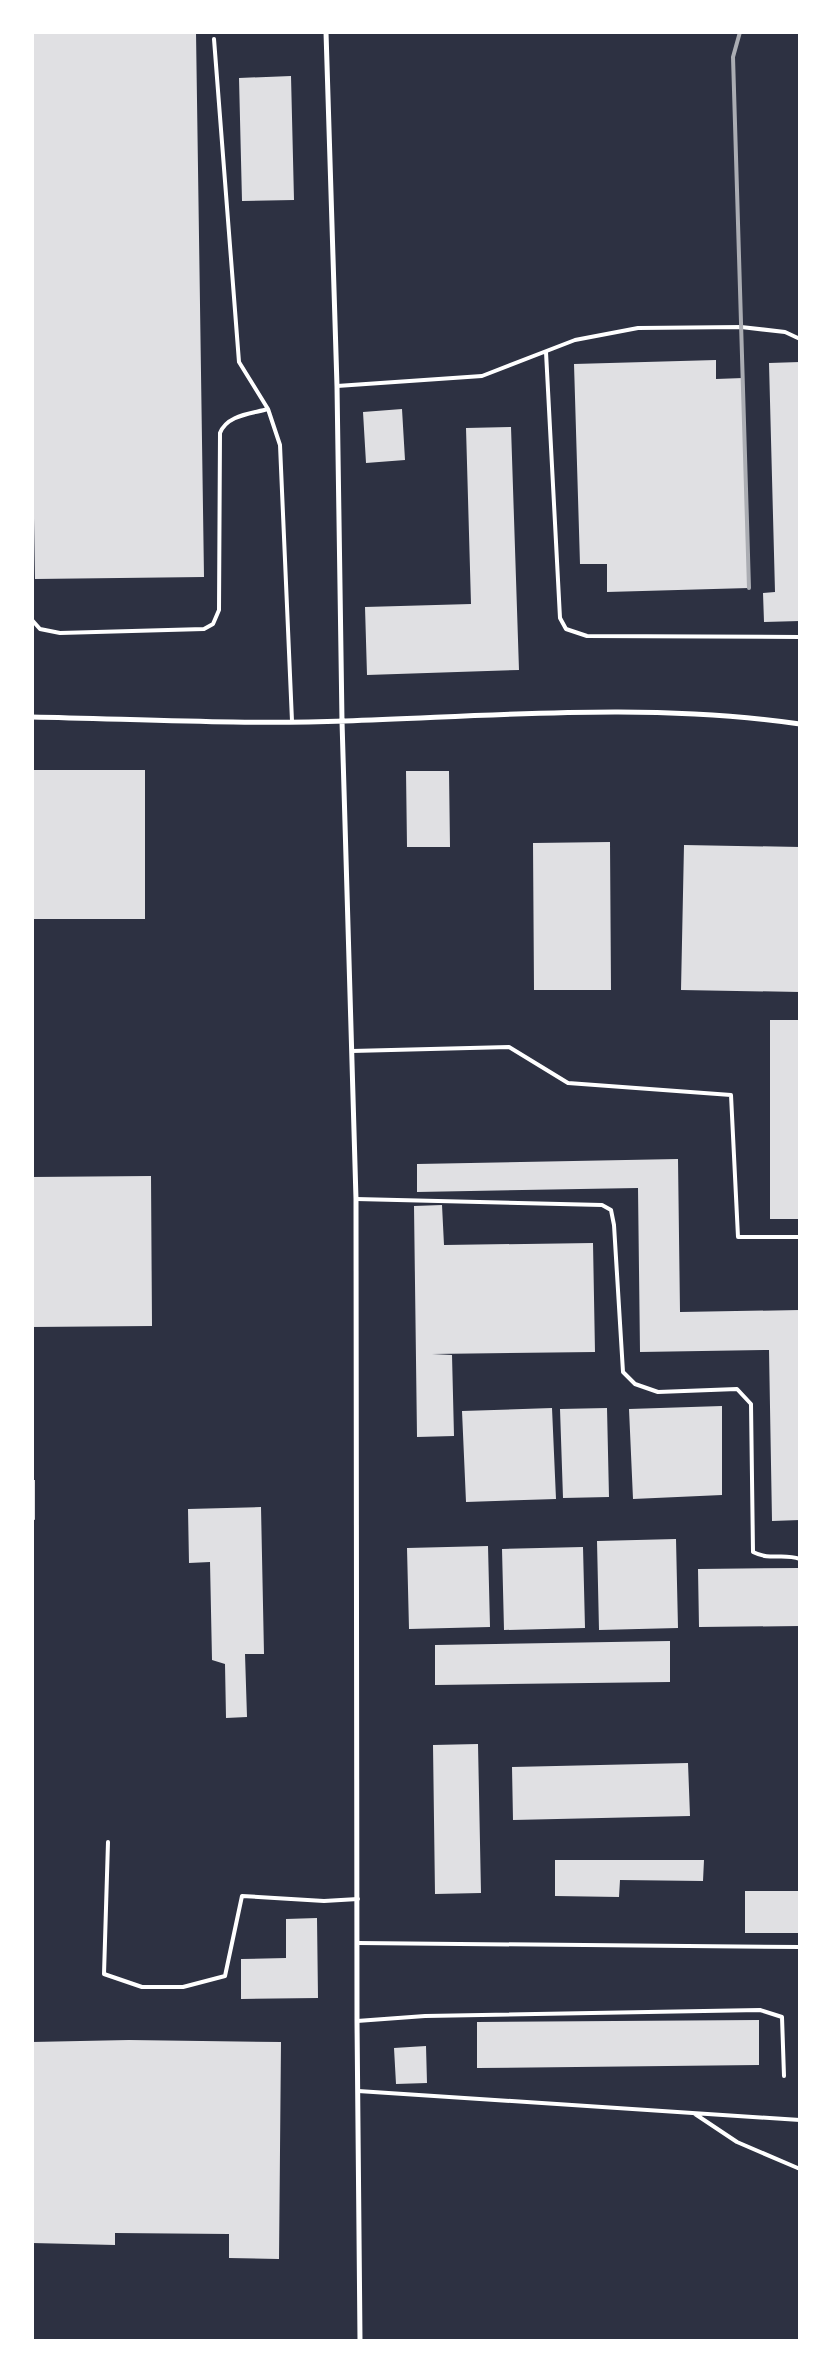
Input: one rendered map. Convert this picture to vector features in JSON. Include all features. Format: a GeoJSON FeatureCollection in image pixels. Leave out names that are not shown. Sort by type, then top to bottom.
{"type":"FeatureCollection","features":[{"type":"Feature","properties":{"kind":"street"},"geometry":{"type":"LineString","coordinates":[[326,32],[337,386],[342,721],[356,1199],[357,2021],[360,2340]]}},
{"type":"Feature","properties":{"kind":"street"},"geometry":{"type":"LineString","coordinates":[[32,717],[342,721],[572,712],[718,715],[800,724]]}},
{"type":"Feature","properties":{"kind":"lane"},"geometry":{"type":"LineString","coordinates":[[214,39],[239,362],[268,409],[280,445],[292,721]]}},
{"type":"Feature","properties":{"kind":"lane"},"geometry":{"type":"LineString","coordinates":[[337,386],[482,376],[575,340],[638,328],[741,327],[784,332],[800,339]]}},
{"type":"Feature","properties":{"kind":"lane"},"geometry":{"type":"LineString","coordinates":[[546,352],[560,618],[566,629],[587,636],[800,637]]}},
{"type":"Feature","properties":{"kind":"lane"},"geometry":{"type":"LineString","coordinates":[[32,620],[40,628],[60,633],[204,629],[213,624],[219,610],[220,433],[223,425],[230,420],[268,409]]}},
{"type":"Feature","properties":{"kind":"lane"},"geometry":{"type":"LineString","coordinates":[[352,1051],[508,1048],[568,1084],[731,1095],[738,1237],[800,1237]]}},
{"type":"Feature","properties":{"kind":"lane"},"geometry":{"type":"LineString","coordinates":[[356,1199],[602,1205],[611,1210],[614,1225],[623,1372],[635,1384],[658,1392],[737,1389],[751,1404],[753,1552],[764,1557],[790,1556],[800,1559]]}},
{"type":"Feature","properties":{"kind":"lane"},"geometry":{"type":"LineString","coordinates":[[108,1842],[104,1974],[142,1987],[183,1987],[225,1976],[242,1896],[324,1901],[358,1898]]}},
{"type":"Feature","properties":{"kind":"lane"},"geometry":{"type":"LineString","coordinates":[[358,1942],[800,1947]]}},
{"type":"Feature","properties":{"kind":"lane"},"geometry":{"type":"LineString","coordinates":[[357,2021],[425,2016],[760,2010],[782,2017],[784,2076]]}},
{"type":"Feature","properties":{"kind":"lane"},"geometry":{"type":"LineString","coordinates":[[358,2091],[800,2120]]}},
{"type":"Feature","properties":{"kind":"lane"},"geometry":{"type":"LineString","coordinates":[[693,2113],[736,2142],[800,2169]]}},
{"type":"Feature","properties":{"kind":"building"},"geometry":{"type":"Polygon","coordinates":[[[32,32],[196,32],[204,577],[35,579],[32,397],[32,32]]]}},
{"type":"Feature","properties":{"kind":"building"},"geometry":{"type":"Polygon","coordinates":[[[291,76],[294,200],[242,201],[239,78],[291,76]]]}},
{"type":"Feature","properties":{"kind":"building"},"geometry":{"type":"Polygon","coordinates":[[[716,360],[716,379],[743,378],[749,588],[607,592],[607,564],[580,564],[574,364],[716,360]]]}},
{"type":"Feature","properties":{"kind":"building"},"geometry":{"type":"Polygon","coordinates":[[[800,362],[800,621],[764,622],[763,593],[775,592],[769,363],[800,362]]]}},
{"type":"Feature","properties":{"kind":"building"},"geometry":{"type":"Polygon","coordinates":[[[402,409],[405,460],[366,463],[363,412],[402,409]]]}},
{"type":"Feature","properties":{"kind":"building"},"geometry":{"type":"Polygon","coordinates":[[[511,427],[519,670],[367,675],[365,607],[471,604],[466,428],[511,427]]]}},
{"type":"Feature","properties":{"kind":"building"},"geometry":{"type":"Polygon","coordinates":[[[32,770],[145,770],[145,919],[32,919],[32,770]]]}},
{"type":"Feature","properties":{"kind":"building"},"geometry":{"type":"Polygon","coordinates":[[[406,771],[449,771],[450,847],[407,847],[406,771]]]}},
{"type":"Feature","properties":{"kind":"building"},"geometry":{"type":"Polygon","coordinates":[[[610,842],[611,990],[534,990],[533,843],[610,842]]]}},
{"type":"Feature","properties":{"kind":"building"},"geometry":{"type":"Polygon","coordinates":[[[684,845],[800,847],[800,992],[681,990],[684,845]]]}},
{"type":"Feature","properties":{"kind":"building"},"geometry":{"type":"Polygon","coordinates":[[[770,1020],[800,1020],[800,1219],[770,1219],[770,1020]]]}},
{"type":"Feature","properties":{"kind":"building"},"geometry":{"type":"Polygon","coordinates":[[[678,1159],[680,1312],[800,1310],[800,1520],[772,1521],[769,1350],[640,1352],[638,1188],[417,1192],[417,1164],[678,1159]]]}},
{"type":"Feature","properties":{"kind":"building"},"geometry":{"type":"Polygon","coordinates":[[[151,1176],[152,1326],[32,1327],[32,1177],[151,1176]]]}},
{"type":"Feature","properties":{"kind":"building"},"geometry":{"type":"Polygon","coordinates":[[[442,1205],[444,1245],[593,1243],[595,1352],[432,1354],[452,1355],[454,1436],[417,1437],[414,1206],[442,1205]]]}},
{"type":"Feature","properties":{"kind":"building"},"geometry":{"type":"Polygon","coordinates":[[[722,1406],[722,1495],[633,1499],[629,1409],[722,1406]]]}},
{"type":"Feature","properties":{"kind":"building"},"geometry":{"type":"Polygon","coordinates":[[[552,1408],[556,1499],[466,1502],[462,1411],[552,1408]]]}},
{"type":"Feature","properties":{"kind":"building"},"geometry":{"type":"Polygon","coordinates":[[[607,1408],[609,1497],[563,1498],[560,1409],[607,1408]]]}},
{"type":"Feature","properties":{"kind":"building"},"geometry":{"type":"Polygon","coordinates":[[[32,1480],[35,1480],[35,1520],[32,1519],[32,1480]]]}},
{"type":"Feature","properties":{"kind":"building"},"geometry":{"type":"Polygon","coordinates":[[[261,1507],[264,1654],[245,1654],[247,1717],[226,1718],[225,1664],[212,1660],[210,1562],[189,1563],[188,1509],[261,1507]]]}},
{"type":"Feature","properties":{"kind":"building"},"geometry":{"type":"Polygon","coordinates":[[[676,1539],[678,1628],[599,1630],[597,1541],[676,1539]]]}},
{"type":"Feature","properties":{"kind":"building"},"geometry":{"type":"Polygon","coordinates":[[[488,1546],[490,1627],[409,1629],[407,1548],[488,1546]]]}},
{"type":"Feature","properties":{"kind":"building"},"geometry":{"type":"Polygon","coordinates":[[[583,1547],[585,1628],[504,1630],[502,1549],[583,1547]]]}},
{"type":"Feature","properties":{"kind":"building"},"geometry":{"type":"Polygon","coordinates":[[[800,1568],[800,1626],[699,1627],[698,1569],[800,1568]]]}},
{"type":"Feature","properties":{"kind":"building"},"geometry":{"type":"Polygon","coordinates":[[[670,1641],[670,1682],[435,1685],[435,1645],[670,1641]]]}},
{"type":"Feature","properties":{"kind":"building"},"geometry":{"type":"Polygon","coordinates":[[[478,1744],[481,1893],[435,1894],[433,1745],[478,1744]]]}},
{"type":"Feature","properties":{"kind":"building"},"geometry":{"type":"Polygon","coordinates":[[[688,1763],[690,1816],[513,1820],[512,1767],[688,1763]]]}},
{"type":"Feature","properties":{"kind":"building"},"geometry":{"type":"Polygon","coordinates":[[[555,1860],[704,1860],[703,1881],[620,1880],[619,1897],[555,1896],[555,1860]]]}},
{"type":"Feature","properties":{"kind":"building"},"geometry":{"type":"Polygon","coordinates":[[[745,1891],[800,1891],[800,1933],[745,1933],[745,1891]]]}},
{"type":"Feature","properties":{"kind":"building"},"geometry":{"type":"Polygon","coordinates":[[[317,1918],[318,1998],[241,1999],[241,1959],[286,1958],[286,1919],[317,1918]]]}},
{"type":"Feature","properties":{"kind":"building"},"geometry":{"type":"Polygon","coordinates":[[[759,2020],[759,2065],[477,2068],[477,2022],[759,2020]]]}},
{"type":"Feature","properties":{"kind":"building"},"geometry":{"type":"Polygon","coordinates":[[[129,2040],[281,2042],[279,2259],[229,2258],[229,2234],[115,2233],[115,2245],[32,2243],[32,2042],[129,2040]]]}},
{"type":"Feature","properties":{"kind":"building"},"geometry":{"type":"Polygon","coordinates":[[[426,2046],[427,2083],[396,2084],[394,2048],[426,2046]]]}},
{"type":"Feature","properties":{"kind":"railway"},"geometry":{"type":"LineString","coordinates":[[740,32],[733,57],[749,588]]}}]}
